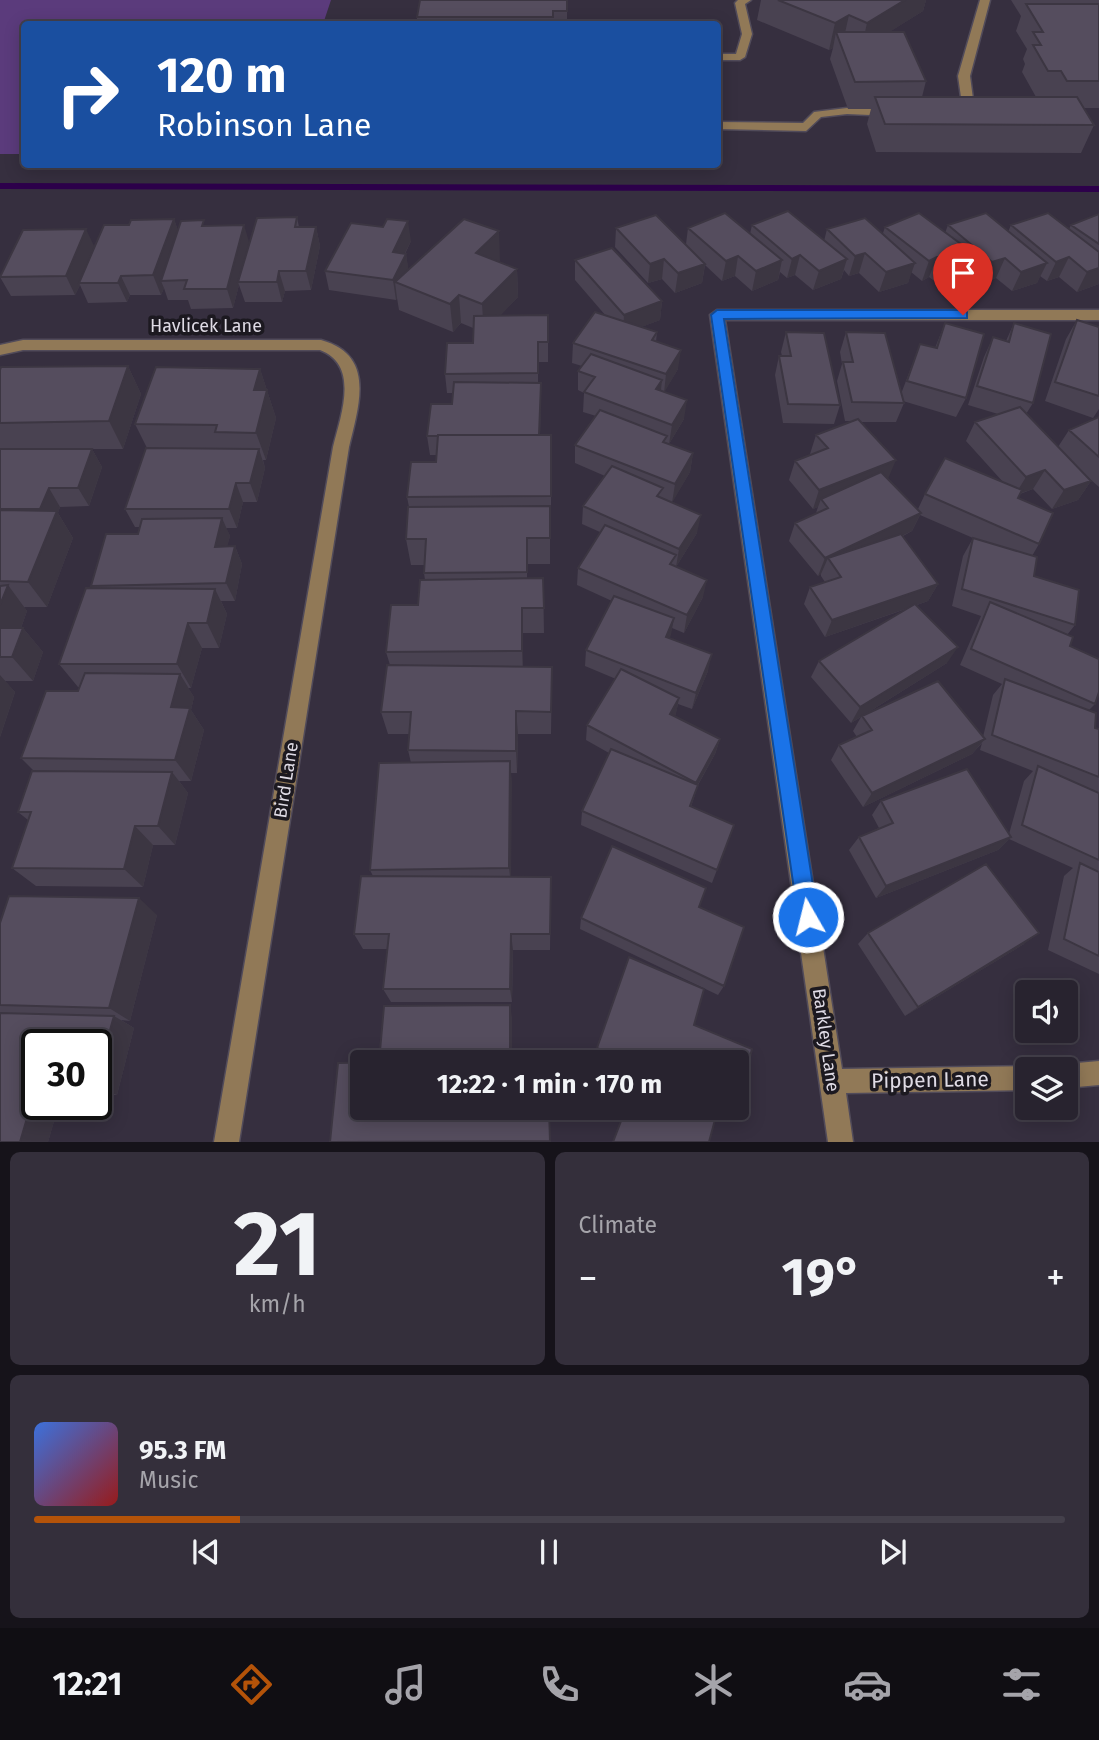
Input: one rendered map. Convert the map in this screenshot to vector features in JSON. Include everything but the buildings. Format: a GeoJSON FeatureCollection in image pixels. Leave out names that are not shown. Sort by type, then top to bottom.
{"type":"FeatureCollection","features":[{"type":"Feature","properties":{"kind":"street"},"geometry":{"type":"LineString","coordinates":[[721,57],[740,57],[747,34],[740,3],[746,0]]}},
{"type":"Feature","properties":{"kind":"street"},"geometry":{"type":"LineString","coordinates":[[938,111],[967,99],[964,76],[985,0]]}},
{"type":"Feature","properties":{"kind":"street"},"geometry":{"type":"LineString","coordinates":[[721,126],[806,127],[818,114],[847,111],[912,112]]}},
{"type":"Feature","properties":{"kind":"street","name":"Barkley Lane"},"geometry":{"type":"LineString","coordinates":[[841,1142],[717,315],[1099,315]]}},
{"type":"Feature","properties":{"kind":"street","name":"Havlicek Lane"},"geometry":{"type":"LineString","coordinates":[[0,350],[23,345],[334,348],[349,363],[353,395],[348,418]]}},
{"type":"Feature","properties":{"kind":"street","name":"Bird Lane"},"geometry":{"type":"LineString","coordinates":[[226,1142],[348,418]]}},
{"type":"Feature","properties":{"kind":"street"},"geometry":{"type":"LineString","coordinates":[[1078,1075],[1099,1073]]}},
{"type":"Feature","properties":{"kind":"street","name":"Pippen Lane"},"geometry":{"type":"LineString","coordinates":[[832,1081],[1015,1078]]}},
{"type":"Feature","properties":{"kind":"shaded area"},"geometry":{"type":"Polygon","coordinates":[[[0,0],[331,0],[324,21],[21,21],[21,154],[0,154],[0,0]]]}},
{"type":"Feature","properties":{"kind":"waterway"},"geometry":{"type":"LineString","coordinates":[[0,186],[1099,189]]}},
{"type":"Feature","properties":{"kind":"route"},"geometry":{"type":"LineString","coordinates":[[808,917],[717,315],[963,315]]}}]}
